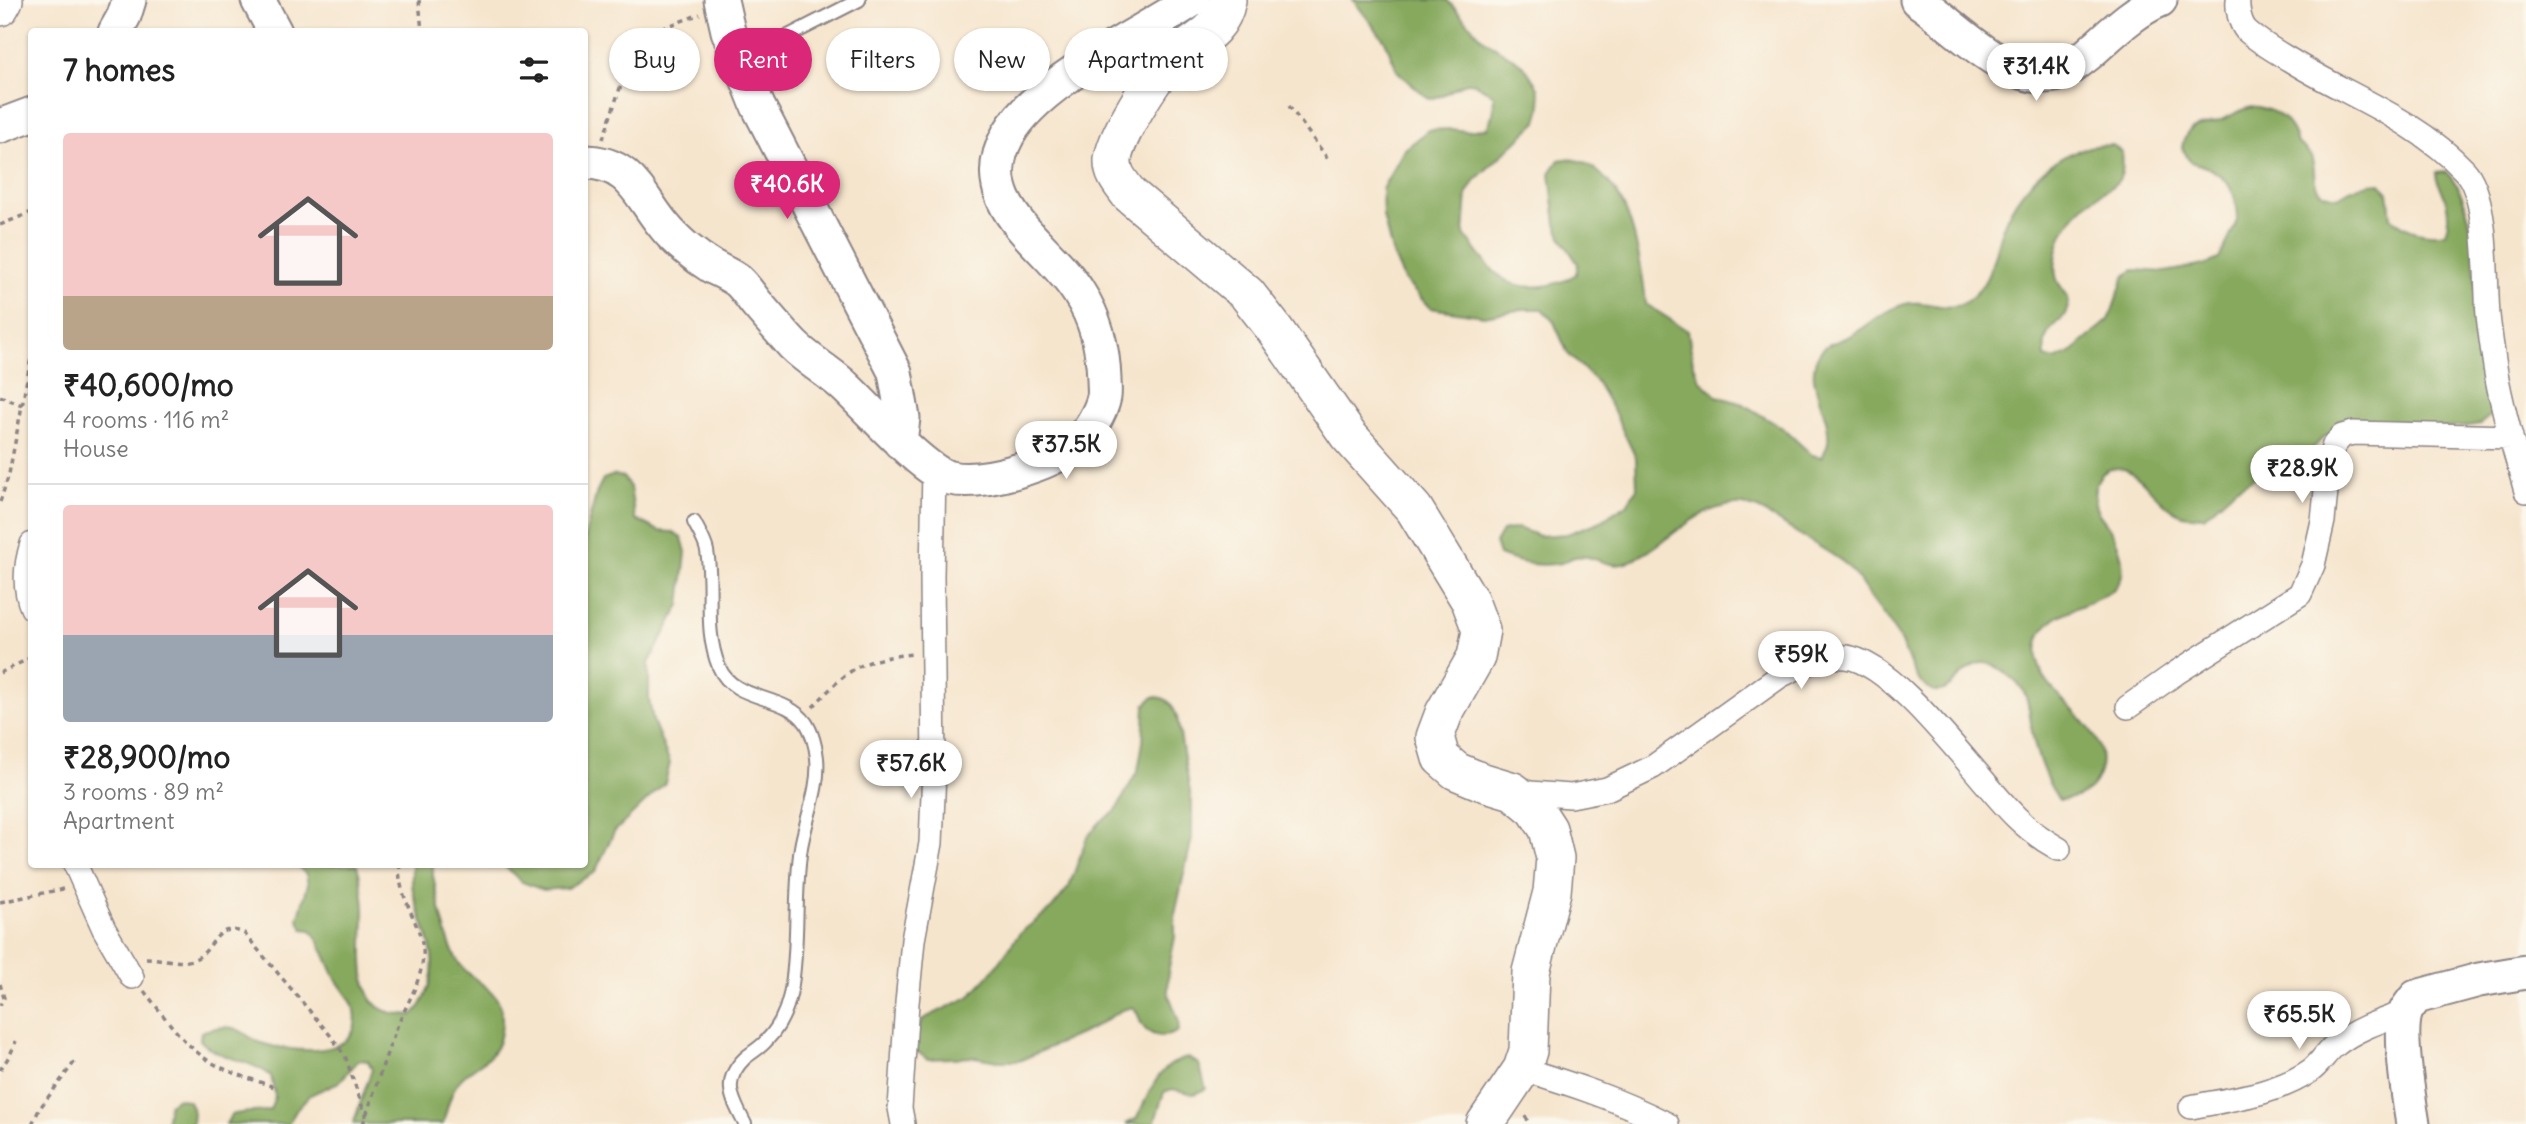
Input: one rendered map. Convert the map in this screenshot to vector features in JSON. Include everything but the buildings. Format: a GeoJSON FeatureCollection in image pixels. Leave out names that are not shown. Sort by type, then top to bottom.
{"type":"FeatureCollection","features":[{"type":"Feature","properties":{"kind":"main road"},"geometry":{"type":"LineString","coordinates":[[0,8],[4,0]]}},
{"type":"Feature","properties":{"kind":"main road"},"geometry":{"type":"LineString","coordinates":[[117,28],[129,0]]}},
{"type":"Feature","properties":{"kind":"main road"},"geometry":{"type":"LineString","coordinates":[[258,0],[273,28]]}},
{"type":"Feature","properties":{"kind":"main road"},"geometry":{"type":"LineString","coordinates":[[590,162],[617,170],[634,184],[665,228],[707,264],[737,281],[795,347],[840,383],[900,442],[934,470],[947,478],[976,480],[1011,471],[1053,457],[1077,443],[1091,424],[1104,397],[1103,359],[1094,321],[1079,292],[1060,266],[1034,242],[1009,212],[998,189],[998,167],[1007,137],[1026,111],[1050,89],[1192,0]]}},
{"type":"Feature","properties":{"kind":"main road"},"geometry":{"type":"LineString","coordinates":[[1227,0],[1226,9],[1218,24],[1208,35],[1170,62],[1154,79],[1123,132],[1113,160],[1116,177],[1129,194],[1247,294],[1348,435],[1414,509],[1470,601],[1481,630],[1476,657],[1444,713],[1435,737],[1441,758],[1457,771],[1480,782],[1513,792],[1535,809],[1548,829],[1555,858],[1552,892],[1531,972],[1528,1051],[1522,1069],[1485,1124]]}},
{"type":"Feature","properties":{"kind":"main road"},"geometry":{"type":"LineString","coordinates":[[1917,0],[1990,56],[2016,70],[2037,76],[2057,74],[2078,62],[2122,26],[2160,0]]}},
{"type":"Feature","properties":{"kind":"main road"},"geometry":{"type":"LineString","coordinates":[[721,3],[729,28]]}},
{"type":"Feature","properties":{"kind":"main road"},"geometry":{"type":"LineString","coordinates":[[752,91],[895,372],[903,418],[900,442]]}},
{"type":"Feature","properties":{"kind":"main road"},"geometry":{"type":"LineString","coordinates":[[0,127],[28,116]]}},
{"type":"Feature","properties":{"kind":"main road"},"geometry":{"type":"LineString","coordinates":[[2413,1124],[2407,1076],[2406,1012],[2416,997],[2479,980],[2526,972]]}},
{"type":"Feature","properties":{"kind":"street"},"geometry":{"type":"LineString","coordinates":[[2238,0],[2237,8],[2244,27],[2261,42],[2316,76],[2389,113],[2435,142],[2467,173],[2480,208],[2487,262],[2488,314],[2496,374],[2526,491]]}},
{"type":"Feature","properties":{"kind":"street"},"geometry":{"type":"LineString","coordinates":[[2128,707],[2300,594],[2313,565],[2323,521],[2329,460],[2334,445],[2343,436],[2353,433],[2511,437]]}},
{"type":"Feature","properties":{"kind":"street"},"geometry":{"type":"LineString","coordinates":[[903,1124],[900,1108],[913,940],[931,843],[934,770],[934,470]]}},
{"type":"Feature","properties":{"kind":"street"},"geometry":{"type":"LineString","coordinates":[[28,561],[25,585],[28,595]]}},
{"type":"Feature","properties":{"kind":"street"},"geometry":{"type":"LineString","coordinates":[[1513,792],[1571,796],[1606,789],[1653,767],[1780,676],[1803,665],[1846,657],[1867,663],[1903,691],[2014,815],[2035,835],[2059,849]]}},
{"type":"Feature","properties":{"kind":"street"},"geometry":{"type":"LineString","coordinates":[[79,875],[127,969]]}},
{"type":"Feature","properties":{"kind":"street"},"geometry":{"type":"LineString","coordinates":[[2192,1107],[2264,1091],[2288,1082],[2311,1070],[2333,1048],[2363,1027],[2406,1012]]}},
{"type":"Feature","properties":{"kind":"street"},"geometry":{"type":"LineString","coordinates":[[1522,1069],[1637,1108],[1667,1124]]}},
{"type":"Feature","properties":{"kind":"lane"},"geometry":{"type":"LineString","coordinates":[[804,28],[859,0]]}},
{"type":"Feature","properties":{"kind":"lane"},"geometry":{"type":"LineString","coordinates":[[694,522],[707,552],[711,637],[725,678],[743,692],[779,705],[802,719],[813,741],[817,760],[815,785],[801,848],[790,999],[775,1030],[765,1043],[735,1069],[730,1080],[730,1092],[745,1124]]}},
{"type":"Feature","properties":{"kind":"path"},"geometry":{"type":"LineString","coordinates":[[419,0],[422,28]]}},
{"type":"Feature","properties":{"kind":"path"},"geometry":{"type":"LineString","coordinates":[[590,162],[626,66],[638,42],[650,34],[721,3]]}},
{"type":"Feature","properties":{"kind":"path"},"geometry":{"type":"LineString","coordinates":[[1289,106],[1328,159]]}},
{"type":"Feature","properties":{"kind":"path"},"geometry":{"type":"LineString","coordinates":[[0,225],[28,214]]}},
{"type":"Feature","properties":{"kind":"path"},"geometry":{"type":"LineString","coordinates":[[0,502],[9,474],[28,374]]}},
{"type":"Feature","properties":{"kind":"path"},"geometry":{"type":"LineString","coordinates":[[0,396],[22,405]]}},
{"type":"Feature","properties":{"kind":"path"},"geometry":{"type":"LineString","coordinates":[[802,719],[844,675],[858,666],[889,657],[933,653]]}},
{"type":"Feature","properties":{"kind":"path"},"geometry":{"type":"LineString","coordinates":[[0,673],[28,659]]}},
{"type":"Feature","properties":{"kind":"path"},"geometry":{"type":"LineString","coordinates":[[363,1124],[395,1032],[420,974],[424,955],[403,893],[400,868]]}},
{"type":"Feature","properties":{"kind":"path"},"geometry":{"type":"LineString","coordinates":[[0,902],[79,875]]}},
{"type":"Feature","properties":{"kind":"path"},"geometry":{"type":"LineString","coordinates":[[277,1088],[224,1068],[203,1056],[184,1039],[127,969],[144,958],[188,961],[203,953],[225,930],[233,929],[244,933],[345,1056],[366,1116]]}},
{"type":"Feature","properties":{"kind":"path"},"geometry":{"type":"LineString","coordinates":[[0,984],[4,998],[0,1006]]}},
{"type":"Feature","properties":{"kind":"path"},"geometry":{"type":"LineString","coordinates":[[0,1070],[16,1041]]}},
{"type":"Feature","properties":{"kind":"path"},"geometry":{"type":"LineString","coordinates":[[32,1124],[40,1108],[76,1060]]}},
{"type":"Feature","properties":{"kind":"green space"},"geometry":{"type":"Polygon","coordinates":[[[1353,0],[1447,0],[1483,39],[1524,66],[1538,87],[1541,106],[1537,122],[1475,180],[1467,193],[1464,234],[1492,269],[1512,283],[1530,287],[1550,285],[1576,274],[1578,264],[1556,224],[1550,173],[1559,160],[1570,159],[1592,167],[1617,193],[1627,213],[1639,258],[1646,304],[1688,331],[1693,363],[1700,380],[1717,396],[1743,404],[1784,429],[1812,455],[1822,457],[1828,442],[1826,420],[1814,375],[1821,350],[1896,307],[1921,303],[1952,307],[1967,301],[1986,280],[2005,221],[2022,193],[2044,170],[2071,153],[2092,146],[2113,145],[2122,153],[2122,172],[2116,183],[2078,212],[2062,237],[2055,269],[2058,282],[2069,302],[2062,319],[2046,338],[2045,357],[2055,360],[2069,354],[2109,320],[2124,277],[2134,270],[2165,272],[2204,265],[2219,259],[2238,217],[2234,194],[2220,175],[2190,162],[2182,147],[2191,130],[2255,107],[2272,111],[2286,121],[2297,143],[2310,155],[2315,182],[2321,192],[2338,197],[2358,187],[2381,183],[2388,192],[2391,217],[2416,232],[2445,233],[2448,210],[2436,173],[2446,172],[2458,188],[2471,227],[2478,334],[2491,415],[2480,424],[2462,427],[2333,432],[2311,450],[2297,458],[2282,459],[2236,488],[2204,517],[2186,516],[2173,510],[2126,470],[2117,468],[2102,474],[2094,496],[2096,509],[2117,544],[2122,559],[2122,575],[2115,587],[2103,596],[2055,619],[2043,630],[2037,646],[2040,668],[2047,681],[2093,734],[2100,749],[2101,765],[2095,783],[2079,796],[2059,800],[2039,758],[2027,700],[2017,683],[1990,664],[1978,664],[1944,690],[1935,691],[1924,685],[1912,669],[1897,634],[1848,566],[1757,509],[1741,505],[1717,508],[1690,522],[1640,556],[1619,565],[1582,556],[1561,563],[1537,564],[1499,555],[1495,543],[1502,531],[1518,528],[1539,536],[1567,534],[1599,522],[1627,504],[1637,488],[1636,458],[1596,381],[1568,354],[1554,322],[1542,309],[1524,309],[1484,316],[1430,308],[1404,280],[1392,252],[1383,216],[1382,189],[1404,150],[1429,130],[1467,131],[1487,128],[1493,113],[1494,96],[1483,88],[1467,83],[1429,99],[1398,72],[1385,41],[1353,0]]]}},
{"type":"Feature","properties":{"kind":"green space"},"geometry":{"type":"Polygon","coordinates":[[[614,475],[623,477],[630,487],[635,519],[659,531],[672,532],[682,538],[686,552],[680,605],[649,663],[649,700],[653,721],[670,763],[665,783],[614,832],[595,872],[567,888],[543,890],[522,882],[506,868],[588,868],[588,525],[603,479],[614,475]]]}},
{"type":"Feature","properties":{"kind":"green space"},"geometry":{"type":"Polygon","coordinates":[[[1153,697],[1169,702],[1177,717],[1192,803],[1192,838],[1175,914],[1175,937],[1169,967],[1168,992],[1179,1022],[1178,1031],[1163,1036],[1148,1032],[1133,1007],[1019,1061],[975,1057],[927,1059],[915,1050],[914,1035],[923,1019],[969,997],[991,973],[1020,933],[1052,908],[1069,887],[1087,837],[1101,821],[1115,812],[1138,770],[1145,705],[1153,697]]]}},
{"type":"Feature","properties":{"kind":"green space"},"geometry":{"type":"Polygon","coordinates":[[[299,868],[358,868],[364,902],[363,961],[367,989],[380,1008],[391,1013],[412,1015],[426,996],[433,967],[430,943],[413,892],[412,868],[433,868],[442,915],[454,954],[461,966],[495,996],[502,1019],[497,1045],[488,1058],[468,1072],[457,1084],[443,1124],[353,1124],[372,1069],[368,1061],[359,1060],[339,1082],[310,1095],[299,1106],[288,1124],[226,1124],[231,1115],[270,1110],[275,1097],[271,1076],[263,1070],[207,1047],[200,1040],[201,1032],[224,1027],[233,1028],[261,1043],[305,1050],[337,1045],[348,1038],[355,1027],[352,1002],[336,979],[315,936],[311,930],[303,929],[298,919],[308,884],[306,874],[299,868]]]}},
{"type":"Feature","properties":{"kind":"green space"},"geometry":{"type":"Polygon","coordinates":[[[1188,1058],[1199,1064],[1206,1089],[1194,1094],[1172,1089],[1164,1092],[1154,1124],[1126,1124],[1136,1119],[1161,1073],[1177,1061],[1188,1058]]]}},
{"type":"Feature","properties":{"kind":"green space"},"geometry":{"type":"Polygon","coordinates":[[[178,1098],[189,1101],[193,1111],[192,1124],[166,1124],[169,1104],[178,1098]]]}}]}
